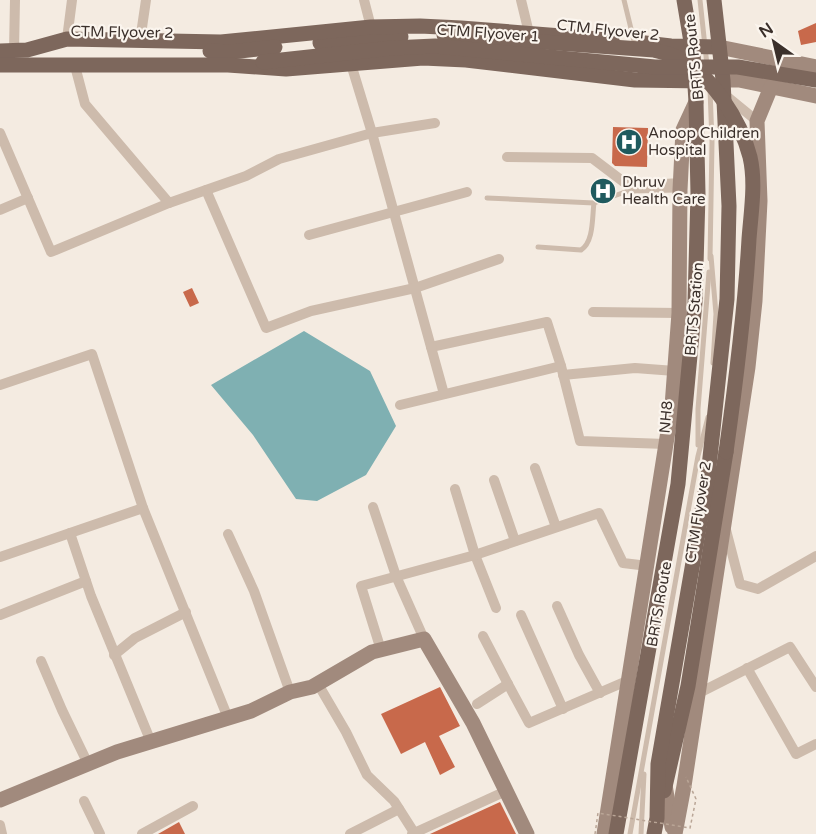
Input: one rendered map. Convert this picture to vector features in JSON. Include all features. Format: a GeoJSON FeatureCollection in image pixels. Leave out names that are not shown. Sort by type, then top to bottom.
{"type":"FeatureCollection","features":[{"type":"Feature","properties":{"kind":"main road","name":"NH8"},"geometry":{"type":"LineString","coordinates":[[711,1],[705,47],[713,84]]}},
{"type":"Feature","properties":{"kind":"main road","name":"NH8"},"geometry":{"type":"LineString","coordinates":[[654,834],[657,818],[658,764],[708,476],[727,299],[729,206],[713,84],[705,47],[683,2]]}},
{"type":"Feature","properties":{"kind":"main road"},"geometry":{"type":"LineString","coordinates":[[14,51],[65,44],[141,41],[221,42],[371,27],[461,28],[705,47]]}},
{"type":"Feature","properties":{"kind":"main road","name":"CTM Flyover 2"},"geometry":{"type":"LineString","coordinates":[[65,44],[231,52],[393,37],[444,35],[496,38],[654,50],[677,58],[700,75],[716,91],[731,111],[742,133],[750,158],[753,186],[746,302],[739,363],[690,675],[657,818]]}},
{"type":"Feature","properties":{"kind":"main road","name":"CTM Flyover 1"},"geometry":{"type":"LineString","coordinates":[[228,65],[392,48],[435,46],[655,67],[738,68],[816,80]]}},
{"type":"Feature","properties":{"kind":"main road"},"geometry":{"type":"LineString","coordinates":[[0,65],[228,65],[286,69],[423,58],[466,60],[635,80],[713,84]]}},
{"type":"Feature","properties":{"kind":"main road","name":"NH8"},"geometry":{"type":"LineString","coordinates":[[616,834],[677,488],[695,302],[698,194],[696,102],[713,84]]}},
{"type":"Feature","properties":{"kind":"street"},"geometry":{"type":"LineString","coordinates":[[14,51],[15,0]]}},
{"type":"Feature","properties":{"kind":"street"},"geometry":{"type":"LineString","coordinates":[[65,44],[72,0]]}},
{"type":"Feature","properties":{"kind":"street"},"geometry":{"type":"LineString","coordinates":[[141,41],[146,0]]}},
{"type":"Feature","properties":{"kind":"street"},"geometry":{"type":"LineString","coordinates":[[364,0],[371,27]]}},
{"type":"Feature","properties":{"kind":"street"},"geometry":{"type":"LineString","coordinates":[[521,0],[529,33]]}},
{"type":"Feature","properties":{"kind":"street"},"geometry":{"type":"LineString","coordinates":[[705,47],[816,67]]}},
{"type":"Feature","properties":{"kind":"street"},"geometry":{"type":"LineString","coordinates":[[351,64],[444,394]]}},
{"type":"Feature","properties":{"kind":"street"},"geometry":{"type":"LineString","coordinates":[[75,66],[85,104],[169,203]]}},
{"type":"Feature","properties":{"kind":"street"},"geometry":{"type":"LineString","coordinates":[[713,84],[739,80],[816,96]]}},
{"type":"Feature","properties":{"kind":"street"},"geometry":{"type":"LineString","coordinates":[[713,84],[757,121]]}},
{"type":"Feature","properties":{"kind":"street"},"geometry":{"type":"LineString","coordinates":[[674,834],[686,777],[748,367],[755,301],[760,201],[757,121],[771,87]]}},
{"type":"Feature","properties":{"kind":"street"},"geometry":{"type":"LineString","coordinates":[[604,834],[666,444],[679,313],[683,130],[696,102]]}},
{"type":"Feature","properties":{"kind":"street"},"geometry":{"type":"LineString","coordinates":[[0,133],[51,252],[169,203],[246,176],[279,159],[372,132],[435,123]]}},
{"type":"Feature","properties":{"kind":"street"},"geometry":{"type":"LineString","coordinates":[[507,157],[592,158],[629,186],[681,187]]}},
{"type":"Feature","properties":{"kind":"street"},"geometry":{"type":"LineString","coordinates":[[206,190],[266,328],[311,311],[415,288],[499,259]]}},
{"type":"Feature","properties":{"kind":"street"},"geometry":{"type":"LineString","coordinates":[[309,235],[467,192]]}},
{"type":"Feature","properties":{"kind":"street"},"geometry":{"type":"LineString","coordinates":[[0,210],[28,198]]}},
{"type":"Feature","properties":{"kind":"street"},"geometry":{"type":"LineString","coordinates":[[593,312],[679,313]]}},
{"type":"Feature","properties":{"kind":"street"},"geometry":{"type":"LineString","coordinates":[[431,347],[547,322],[580,441],[666,444]]}},
{"type":"Feature","properties":{"kind":"street"},"geometry":{"type":"LineString","coordinates":[[0,386],[92,354],[142,508],[228,718]]}},
{"type":"Feature","properties":{"kind":"street"},"geometry":{"type":"LineString","coordinates":[[400,405],[562,370],[635,368],[675,371]]}},
{"type":"Feature","properties":{"kind":"street"},"geometry":{"type":"LineString","coordinates":[[535,468],[556,527]]}},
{"type":"Feature","properties":{"kind":"street"},"geometry":{"type":"LineString","coordinates":[[494,480],[515,541]]}},
{"type":"Feature","properties":{"kind":"street"},"geometry":{"type":"LineString","coordinates":[[660,486],[677,488]]}},
{"type":"Feature","properties":{"kind":"street"},"geometry":{"type":"LineString","coordinates":[[455,489],[475,555],[496,608]]}},
{"type":"Feature","properties":{"kind":"street"},"geometry":{"type":"LineString","coordinates":[[373,507],[396,576],[424,639],[473,723],[527,834]]}},
{"type":"Feature","properties":{"kind":"street"},"geometry":{"type":"LineString","coordinates":[[0,557],[142,508]]}},
{"type":"Feature","properties":{"kind":"street"},"geometry":{"type":"LineString","coordinates":[[381,650],[361,586],[475,555],[599,513],[623,563],[648,567]]}},
{"type":"Feature","properties":{"kind":"street"},"geometry":{"type":"LineString","coordinates":[[724,524],[740,584],[758,589],[816,556]]}},
{"type":"Feature","properties":{"kind":"street"},"geometry":{"type":"LineString","coordinates":[[70,533],[114,655],[151,742]]}},
{"type":"Feature","properties":{"kind":"street"},"geometry":{"type":"LineString","coordinates":[[228,534],[254,591],[290,692]]}},
{"type":"Feature","properties":{"kind":"street"},"geometry":{"type":"LineString","coordinates":[[0,615],[86,581]]}},
{"type":"Feature","properties":{"kind":"street"},"geometry":{"type":"LineString","coordinates":[[557,606],[579,655],[600,693]]}},
{"type":"Feature","properties":{"kind":"street"},"geometry":{"type":"LineString","coordinates":[[114,655],[135,638],[186,612]]}},
{"type":"Feature","properties":{"kind":"street"},"geometry":{"type":"LineString","coordinates":[[521,615],[563,709]]}},
{"type":"Feature","properties":{"kind":"street"},"geometry":{"type":"LineString","coordinates":[[483,636],[529,723],[629,680]]}},
{"type":"Feature","properties":{"kind":"street"},"geometry":{"type":"LineString","coordinates":[[0,800],[88,764],[251,711],[290,692],[318,684],[372,652],[424,639]]}},
{"type":"Feature","properties":{"kind":"street"},"geometry":{"type":"LineString","coordinates":[[699,693],[790,647],[816,687]]}},
{"type":"Feature","properties":{"kind":"street"},"geometry":{"type":"LineString","coordinates":[[41,661],[88,764]]}},
{"type":"Feature","properties":{"kind":"street"},"geometry":{"type":"LineString","coordinates":[[747,668],[796,754],[816,744]]}},
{"type":"Feature","properties":{"kind":"street"},"geometry":{"type":"LineString","coordinates":[[318,684],[346,732],[367,775],[399,808],[414,834],[506,791]]}},
{"type":"Feature","properties":{"kind":"street"},"geometry":{"type":"LineString","coordinates":[[477,704],[508,684]]}},
{"type":"Feature","properties":{"kind":"street"},"geometry":{"type":"LineString","coordinates":[[665,785],[674,834]]}},
{"type":"Feature","properties":{"kind":"street"},"geometry":{"type":"LineString","coordinates":[[84,801],[100,834]]}},
{"type":"Feature","properties":{"kind":"street"},"geometry":{"type":"LineString","coordinates":[[141,834],[193,806]]}},
{"type":"Feature","properties":{"kind":"street"},"geometry":{"type":"LineString","coordinates":[[350,834],[399,808]]}},
{"type":"Feature","properties":{"kind":"street"},"geometry":{"type":"LineString","coordinates":[[0,825],[2,834]]}},
{"type":"Feature","properties":{"kind":"lane"},"geometry":{"type":"LineString","coordinates":[[624,0],[634,41]]}},
{"type":"Feature","properties":{"kind":"lane","name":"BRTS Route"},"geometry":{"type":"LineString","coordinates":[[711,256],[713,84]]}},
{"type":"Feature","properties":{"kind":"lane"},"geometry":{"type":"LineString","coordinates":[[487,198],[594,203],[628,191],[681,187]]}},
{"type":"Feature","properties":{"kind":"lane"},"geometry":{"type":"LineString","coordinates":[[538,247],[581,249],[586,247],[590,236],[594,203]]}},
{"type":"Feature","properties":{"kind":"lane","name":"BRTS Station"},"geometry":{"type":"LineString","coordinates":[[698,456],[698,410],[711,256]]}},
{"type":"Feature","properties":{"kind":"lane","name":"BRTS Station"},"geometry":{"type":"LineString","coordinates":[[698,456],[710,409],[716,314],[711,256]]}},
{"type":"Feature","properties":{"kind":"lane","name":"BRTS Route"},"geometry":{"type":"LineString","coordinates":[[630,834],[698,456]]}},
{"type":"Feature","properties":{"kind":"lane","name":"BRTS Route"},"geometry":{"type":"LineString","coordinates":[[641,834],[645,757]]}},
{"type":"Feature","properties":{"kind":"path"},"geometry":{"type":"LineString","coordinates":[[595,834],[598,813],[690,828],[696,799],[686,777]]}},
{"type":"Feature","properties":{"kind":"water"},"geometry":{"type":"Polygon","coordinates":[[[304,331],[370,371],[396,426],[366,475],[317,501],[296,499],[253,435],[211,385],[304,331]]]}},
{"type":"Feature","properties":{"kind":"building"},"geometry":{"type":"Polygon","coordinates":[[[816,23],[816,42],[801,45],[798,31],[816,23]]]}},
{"type":"Feature","properties":{"kind":"building"},"geometry":{"type":"Polygon","coordinates":[[[613,127],[648,128],[647,167],[615,166],[612,163],[613,127]]]}},
{"type":"Feature","properties":{"kind":"building"},"geometry":{"type":"Polygon","coordinates":[[[595,185],[608,185],[608,193],[595,197],[595,185]]]}},
{"type":"Feature","properties":{"kind":"building"},"geometry":{"type":"Polygon","coordinates":[[[192,288],[199,303],[190,307],[183,292],[192,288]]]}},
{"type":"Feature","properties":{"kind":"building"},"geometry":{"type":"Polygon","coordinates":[[[440,687],[460,726],[439,736],[455,767],[440,775],[425,742],[401,754],[381,714],[440,687]]]}},
{"type":"Feature","properties":{"kind":"building"},"geometry":{"type":"Polygon","coordinates":[[[500,802],[516,834],[430,834],[500,802]]]}},
{"type":"Feature","properties":{"kind":"building"},"geometry":{"type":"Polygon","coordinates":[[[179,822],[185,834],[158,834],[179,822]]]}},
{"type":"Feature","properties":{"kind":"place","name":"Anoop Children Hospital"},"geometry":{"type":"Point","coordinates":[629,142]}},
{"type":"Feature","properties":{"kind":"place","name":"Dhruv Health Care"},"geometry":{"type":"Point","coordinates":[603,191]}}]}
